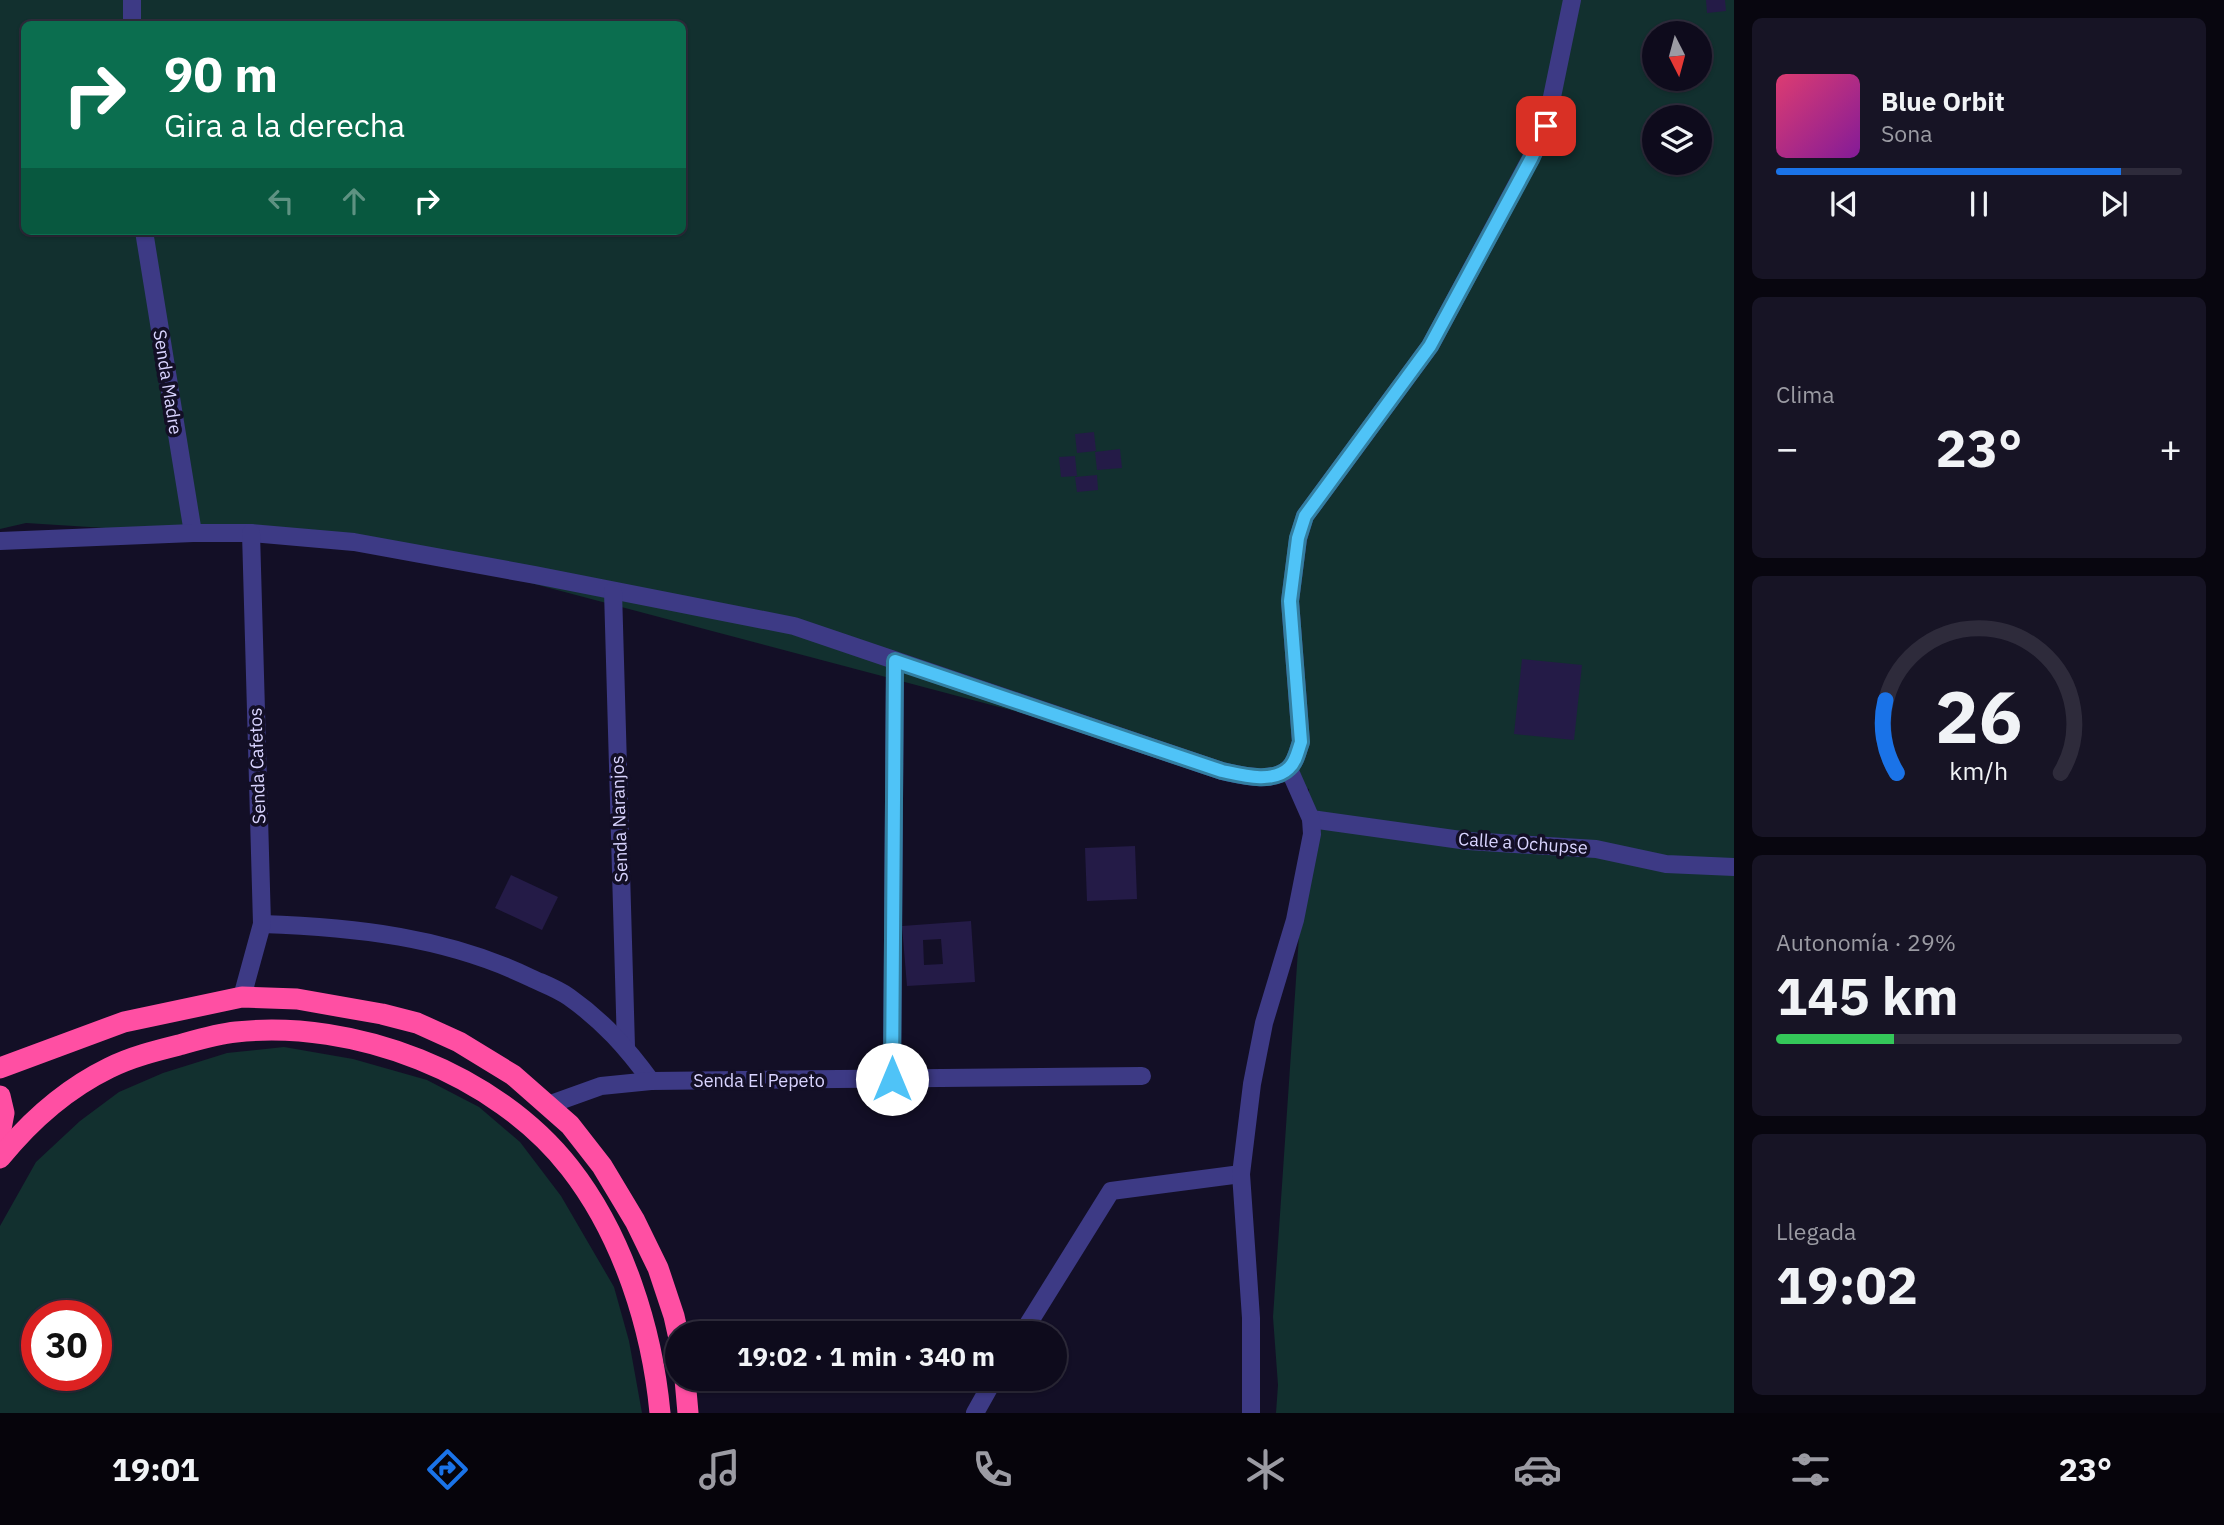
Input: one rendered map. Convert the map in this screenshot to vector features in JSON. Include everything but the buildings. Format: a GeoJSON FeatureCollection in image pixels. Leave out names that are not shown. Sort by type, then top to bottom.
{"type":"FeatureCollection","features":[{"type":"Feature","properties":{"kind":"highway"},"geometry":{"type":"LineString","coordinates":[[0,1068],[124,1022],[243,998],[297,999],[417,1023],[459,1042],[513,1075],[570,1125],[603,1166],[635,1221],[659,1268],[675,1321]]}},
{"type":"Feature","properties":{"kind":"highway"},"geometry":{"type":"LineString","coordinates":[[0,1158],[47,1108],[77,1086],[108,1068],[142,1054],[235,1032],[284,1031],[333,1035],[408,1054],[477,1088],[510,1109],[570,1168],[595,1207],[629,1276],[657,1382],[660,1413]]}},
{"type":"Feature","properties":{"kind":"highway"},"geometry":{"type":"LineString","coordinates":[[0,1055],[32,1055]]}},
{"type":"Feature","properties":{"kind":"highway"},"geometry":{"type":"LineString","coordinates":[[0,1096],[4,1113],[0,1134]]}},
{"type":"Feature","properties":{"kind":"highway"},"geometry":{"type":"LineString","coordinates":[[686,1391],[688,1413]]}},
{"type":"Feature","properties":{"kind":"street"},"geometry":{"type":"LineString","coordinates":[[132,0],[132,21]]}},
{"type":"Feature","properties":{"kind":"street"},"geometry":{"type":"LineString","coordinates":[[0,541],[251,533],[354,542],[794,626],[1222,771],[1262,777],[1276,775],[1289,769],[1301,742],[1290,601],[1298,538],[1305,516],[1430,346],[1531,159],[1546,126],[1572,0]]}},
{"type":"Feature","properties":{"kind":"street","name":"Senda Madre"},"geometry":{"type":"LineString","coordinates":[[145,235],[193,533]]}},
{"type":"Feature","properties":{"kind":"street","name":"Senda Cafetos"},"geometry":{"type":"LineString","coordinates":[[243,998],[262,924],[251,533]]}},
{"type":"Feature","properties":{"kind":"street","name":"Senda Naranjos"},"geometry":{"type":"LineString","coordinates":[[613,591],[626,1047]]}},
{"type":"Feature","properties":{"kind":"street"},"geometry":{"type":"LineString","coordinates":[[892,1079],[895,661]]}},
{"type":"Feature","properties":{"kind":"street"},"geometry":{"type":"LineString","coordinates":[[1251,1413],[1251,1318],[1241,1174],[1252,1084],[1264,1023],[1295,920],[1310,853],[1311,819],[1289,769]]}},
{"type":"Feature","properties":{"kind":"street","name":"Calle a Ochupse"},"geometry":{"type":"LineString","coordinates":[[1311,819],[1468,841],[1596,849],[1666,864],[1734,867]]}},
{"type":"Feature","properties":{"kind":"street"},"geometry":{"type":"LineString","coordinates":[[262,924],[326,926],[434,942],[518,972],[567,995],[593,1016],[626,1047],[651,1081]]}},
{"type":"Feature","properties":{"kind":"street","name":"Senda El Pepeto"},"geometry":{"type":"LineString","coordinates":[[548,1105],[601,1086],[651,1081],[1142,1076]]}},
{"type":"Feature","properties":{"kind":"street"},"geometry":{"type":"LineString","coordinates":[[1030,1321],[1111,1191],[1241,1174]]}},
{"type":"Feature","properties":{"kind":"street"},"geometry":{"type":"LineString","coordinates":[[975,1413],[987,1391]]}},
{"type":"Feature","properties":{"kind":"green space"},"geometry":{"type":"Polygon","coordinates":[[[0,0],[1734,0],[1734,1413],[1276,1413],[1278,1385],[1273,1317],[1309,789],[391,546],[26,523],[0,529],[0,0]]]}},
{"type":"Feature","properties":{"kind":"green space"},"geometry":{"type":"Polygon","coordinates":[[[284,1047],[353,1059],[427,1080],[479,1107],[520,1142],[561,1196],[614,1287],[629,1341],[642,1413],[0,1413],[0,1226],[36,1162],[80,1121],[119,1092],[163,1073],[227,1053],[284,1047]]]}},
{"type":"Feature","properties":{"kind":"route"},"geometry":{"type":"LineString","coordinates":[[892,1079],[895,661],[1222,771],[1262,777],[1289,769],[1301,742],[1290,601],[1294,560],[1305,516],[1430,346],[1531,159],[1546,126]]}}]}
